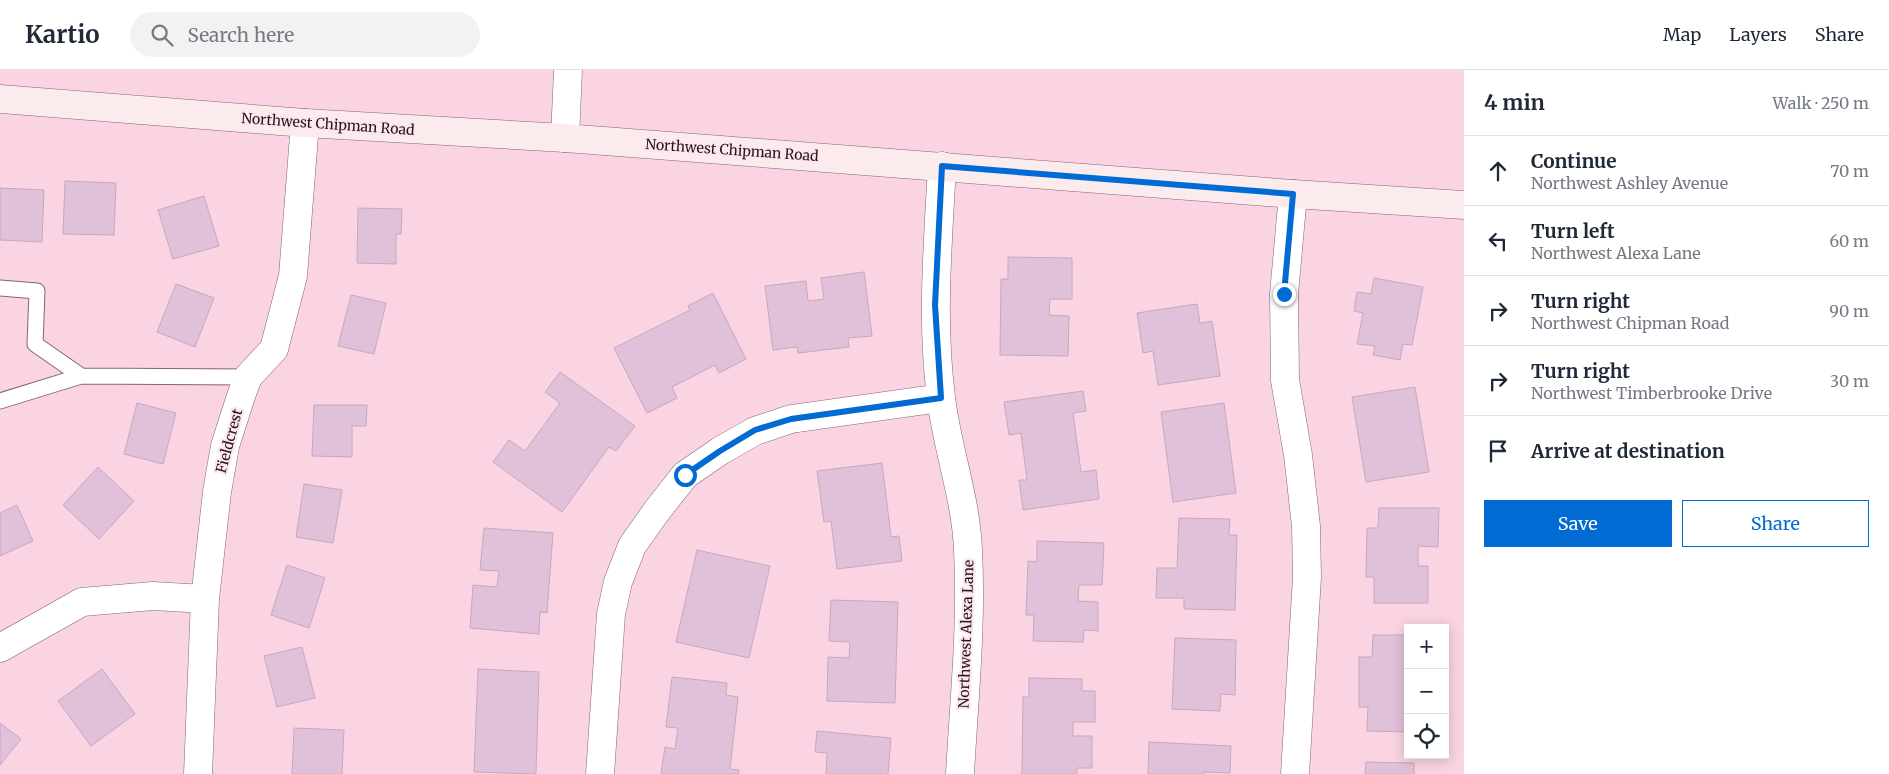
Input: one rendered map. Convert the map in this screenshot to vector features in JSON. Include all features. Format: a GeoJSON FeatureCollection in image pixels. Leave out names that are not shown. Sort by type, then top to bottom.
{"type":"FeatureCollection","features":[{"type":"Feature","properties":{"kind":"main road","name":"Northwest Chipman Road"},"geometry":{"type":"LineString","coordinates":[[0,99],[304,123],[565,138],[1293,194],[1464,205]]}},
{"type":"Feature","properties":{"kind":"street"},"geometry":{"type":"LineString","coordinates":[[565,138],[568,70]]}},
{"type":"Feature","properties":{"kind":"street","name":"Fieldcrest"},"geometry":{"type":"LineString","coordinates":[[198,774],[205,599],[217,492],[225,446],[248,377],[274,349],[293,276],[304,123]]}},
{"type":"Feature","properties":{"kind":"street","name":"Northwest Alexa Lane"},"geometry":{"type":"LineString","coordinates":[[942,166],[935,305],[941,398],[961,498],[968,548],[969,596],[960,774]]}},
{"type":"Feature","properties":{"kind":"street"},"geometry":{"type":"LineString","coordinates":[[1293,194],[1284,294],[1285,380],[1298,455],[1306,526],[1307,577],[1294,774]]}},
{"type":"Feature","properties":{"kind":"street"},"geometry":{"type":"LineString","coordinates":[[600,774],[611,614],[618,582],[632,546],[685,475],[755,430],[791,419],[941,398]]}},
{"type":"Feature","properties":{"kind":"street"},"geometry":{"type":"LineString","coordinates":[[0,648],[82,602],[153,596],[205,599]]}},
{"type":"Feature","properties":{"kind":"lane"},"geometry":{"type":"LineString","coordinates":[[0,288],[37,291],[35,344],[81,376]]}},
{"type":"Feature","properties":{"kind":"lane"},"geometry":{"type":"LineString","coordinates":[[0,402],[81,376],[248,377]]}},
{"type":"Feature","properties":{"kind":"building"},"geometry":{"type":"Polygon","coordinates":[[[65,181],[116,183],[114,235],[63,234],[65,181]]]}},
{"type":"Feature","properties":{"kind":"building"},"geometry":{"type":"Polygon","coordinates":[[[0,188],[44,190],[42,242],[0,240],[0,188]]]}},
{"type":"Feature","properties":{"kind":"building"},"geometry":{"type":"Polygon","coordinates":[[[204,196],[219,246],[173,259],[158,210],[204,196]]]}},
{"type":"Feature","properties":{"kind":"building"},"geometry":{"type":"Polygon","coordinates":[[[358,208],[402,209],[401,234],[396,234],[396,264],[357,263],[358,208]]]}},
{"type":"Feature","properties":{"kind":"building"},"geometry":{"type":"Polygon","coordinates":[[[1008,257],[1072,258],[1072,299],[1050,299],[1049,315],[1069,316],[1068,356],[1000,355],[1001,279],[1008,279],[1008,257]]]}},
{"type":"Feature","properties":{"kind":"building"},"geometry":{"type":"Polygon","coordinates":[[[864,272],[872,336],[848,338],[849,347],[798,353],[797,347],[773,350],[765,286],[806,281],[808,301],[824,299],[821,278],[864,272]]]}},
{"type":"Feature","properties":{"kind":"building"},"geometry":{"type":"Polygon","coordinates":[[[1374,278],[1423,287],[1412,345],[1403,344],[1400,360],[1373,355],[1375,346],[1357,344],[1363,313],[1354,311],[1357,292],[1371,294],[1374,278]]]}},
{"type":"Feature","properties":{"kind":"building"},"geometry":{"type":"Polygon","coordinates":[[[176,284],[214,298],[195,347],[157,332],[176,284]]]}},
{"type":"Feature","properties":{"kind":"building"},"geometry":{"type":"Polygon","coordinates":[[[713,293],[746,359],[719,373],[715,365],[672,387],[677,398],[647,413],[614,348],[690,310],[688,306],[713,293]]]}},
{"type":"Feature","properties":{"kind":"building"},"geometry":{"type":"Polygon","coordinates":[[[351,295],[386,303],[374,354],[338,346],[351,295]]]}},
{"type":"Feature","properties":{"kind":"building"},"geometry":{"type":"Polygon","coordinates":[[[1197,304],[1200,323],[1212,321],[1220,376],[1158,385],[1153,351],[1143,353],[1137,313],[1197,304]]]}},
{"type":"Feature","properties":{"kind":"building"},"geometry":{"type":"Polygon","coordinates":[[[560,372],[635,426],[616,451],[609,447],[562,512],[493,462],[509,440],[525,451],[560,403],[545,392],[560,372]]]}},
{"type":"Feature","properties":{"kind":"building"},"geometry":{"type":"Polygon","coordinates":[[[1415,387],[1429,472],[1366,482],[1352,397],[1415,387]]]}},
{"type":"Feature","properties":{"kind":"building"},"geometry":{"type":"Polygon","coordinates":[[[1083,391],[1086,411],[1073,413],[1081,472],[1096,470],[1099,499],[1023,510],[1019,480],[1027,480],[1021,433],[1009,435],[1004,402],[1083,391]]]}},
{"type":"Feature","properties":{"kind":"building"},"geometry":{"type":"Polygon","coordinates":[[[137,403],[176,413],[163,464],[124,454],[137,403]]]}},
{"type":"Feature","properties":{"kind":"building"},"geometry":{"type":"Polygon","coordinates":[[[1224,403],[1236,493],[1173,502],[1161,412],[1224,403]]]}},
{"type":"Feature","properties":{"kind":"building"},"geometry":{"type":"Polygon","coordinates":[[[314,405],[367,405],[366,426],[352,426],[352,457],[312,456],[314,405]]]}},
{"type":"Feature","properties":{"kind":"building"},"geometry":{"type":"Polygon","coordinates":[[[882,463],[891,537],[899,536],[902,561],[837,569],[831,521],[824,522],[817,471],[882,463]]]}},
{"type":"Feature","properties":{"kind":"building"},"geometry":{"type":"Polygon","coordinates":[[[98,467],[134,501],[99,539],[63,505],[98,467]]]}},
{"type":"Feature","properties":{"kind":"building"},"geometry":{"type":"Polygon","coordinates":[[[304,484],[342,490],[333,543],[296,537],[304,484]]]}},
{"type":"Feature","properties":{"kind":"building"},"geometry":{"type":"Polygon","coordinates":[[[17,505],[33,541],[0,556],[0,513],[17,505]]]}},
{"type":"Feature","properties":{"kind":"building"},"geometry":{"type":"Polygon","coordinates":[[[1379,508],[1439,508],[1438,547],[1418,546],[1418,566],[1428,566],[1428,603],[1374,603],[1374,577],[1366,577],[1367,528],[1378,528],[1379,508]]]}},
{"type":"Feature","properties":{"kind":"building"},"geometry":{"type":"Polygon","coordinates":[[[1179,518],[1230,519],[1229,535],[1237,535],[1235,610],[1184,609],[1184,598],[1156,598],[1157,568],[1177,568],[1179,518]]]}},
{"type":"Feature","properties":{"kind":"building"},"geometry":{"type":"Polygon","coordinates":[[[484,528],[553,533],[547,613],[540,612],[539,634],[470,628],[473,585],[497,587],[499,571],[480,570],[484,528]]]}},
{"type":"Feature","properties":{"kind":"building"},"geometry":{"type":"Polygon","coordinates":[[[1037,541],[1104,543],[1102,585],[1079,585],[1078,601],[1098,602],[1098,631],[1084,630],[1083,642],[1033,641],[1034,615],[1026,615],[1028,561],[1037,562],[1037,541]]]}},
{"type":"Feature","properties":{"kind":"building"},"geometry":{"type":"Polygon","coordinates":[[[697,550],[770,566],[749,658],[676,642],[697,550]]]}},
{"type":"Feature","properties":{"kind":"building"},"geometry":{"type":"Polygon","coordinates":[[[287,565],[325,578],[309,628],[271,615],[287,565]]]}},
{"type":"Feature","properties":{"kind":"building"},"geometry":{"type":"Polygon","coordinates":[[[831,600],[898,602],[895,703],[827,701],[828,657],[849,658],[850,642],[829,641],[831,600]]]}},
{"type":"Feature","properties":{"kind":"building"},"geometry":{"type":"Polygon","coordinates":[[[1373,635],[1404,635],[1404,732],[1367,731],[1368,707],[1359,707],[1359,657],[1372,657],[1373,635]]]}},
{"type":"Feature","properties":{"kind":"building"},"geometry":{"type":"Polygon","coordinates":[[[1175,638],[1236,640],[1235,695],[1221,694],[1220,711],[1172,709],[1175,638]]]}},
{"type":"Feature","properties":{"kind":"building"},"geometry":{"type":"Polygon","coordinates":[[[302,647],[315,698],[277,707],[264,656],[302,647]]]}},
{"type":"Feature","properties":{"kind":"building"},"geometry":{"type":"Polygon","coordinates":[[[102,669],[135,714],[91,746],[58,701],[102,669]]]}},
{"type":"Feature","properties":{"kind":"building"},"geometry":{"type":"Polygon","coordinates":[[[478,669],[539,672],[536,774],[474,772],[478,669]]]}},
{"type":"Feature","properties":{"kind":"building"},"geometry":{"type":"Polygon","coordinates":[[[672,677],[727,683],[726,695],[738,697],[730,769],[739,770],[738,774],[661,774],[665,747],[675,749],[678,728],[666,727],[672,677]]]}},
{"type":"Feature","properties":{"kind":"building"},"geometry":{"type":"Polygon","coordinates":[[[1029,678],[1082,679],[1082,691],[1095,691],[1095,722],[1073,722],[1073,736],[1092,736],[1092,768],[1077,768],[1077,774],[1022,774],[1023,697],[1029,697],[1029,678]]]}},
{"type":"Feature","properties":{"kind":"building"},"geometry":{"type":"Polygon","coordinates":[[[0,723],[21,739],[0,765],[0,723]]]}},
{"type":"Feature","properties":{"kind":"building"},"geometry":{"type":"Polygon","coordinates":[[[294,728],[344,730],[342,774],[292,774],[294,728]]]}},
{"type":"Feature","properties":{"kind":"building"},"geometry":{"type":"Polygon","coordinates":[[[817,731],[891,738],[888,774],[826,774],[827,753],[815,752],[817,731]]]}},
{"type":"Feature","properties":{"kind":"building"},"geometry":{"type":"Polygon","coordinates":[[[1149,742],[1231,746],[1230,773],[1148,774],[1149,742]]]}},
{"type":"Feature","properties":{"kind":"building"},"geometry":{"type":"Polygon","coordinates":[[[1366,762],[1414,763],[1414,774],[1365,774],[1366,762]]]}},
{"type":"Feature","properties":{"kind":"route"},"geometry":{"type":"LineString","coordinates":[[685,475],[755,430],[791,419],[941,398],[935,305],[942,166],[1293,194],[1287,243],[1284,294]]}}]}
